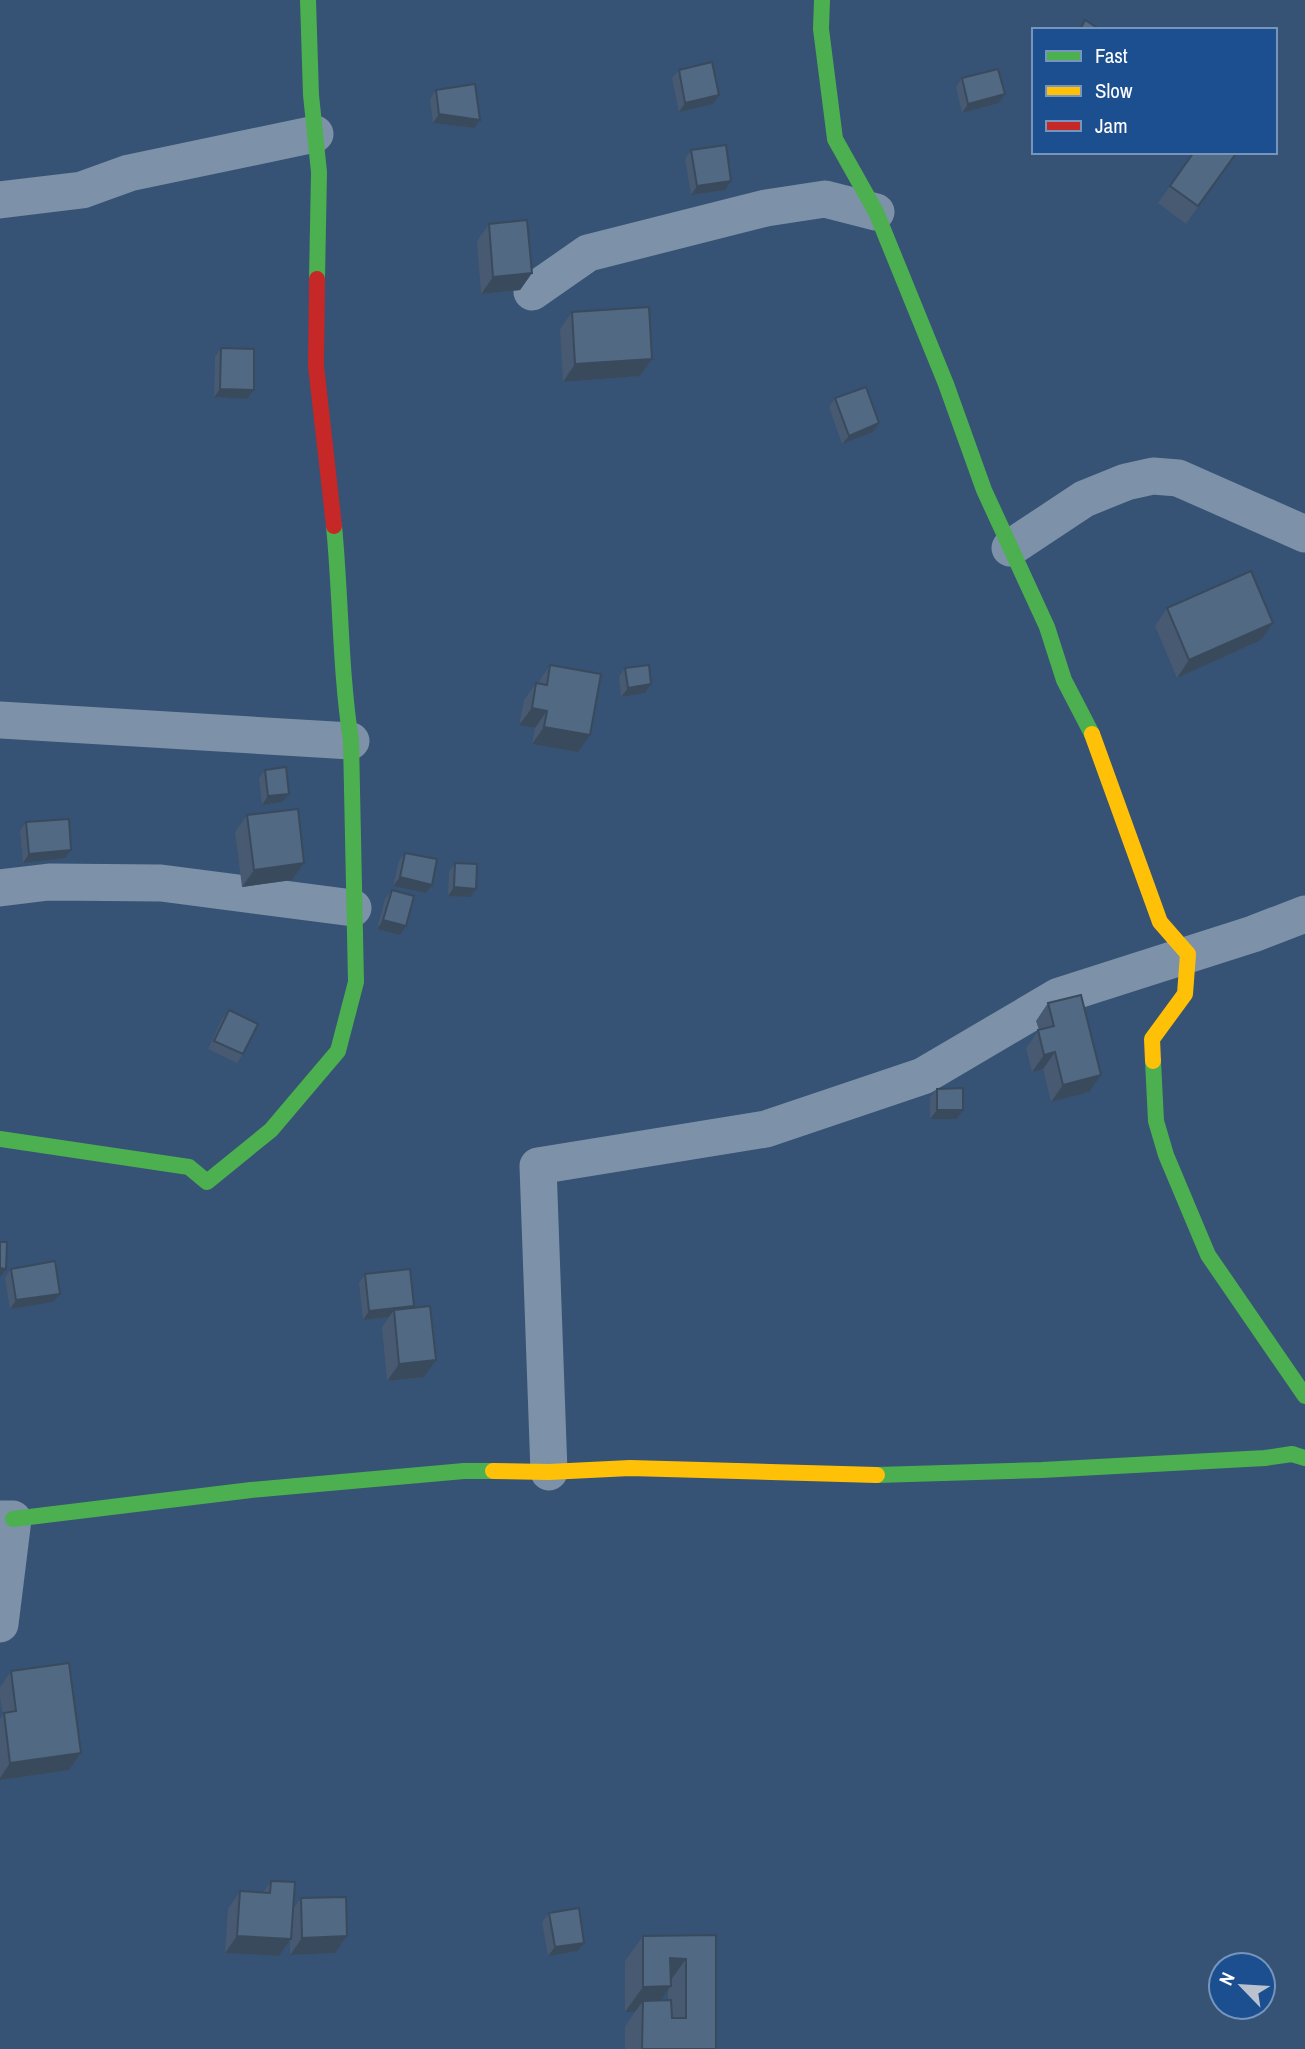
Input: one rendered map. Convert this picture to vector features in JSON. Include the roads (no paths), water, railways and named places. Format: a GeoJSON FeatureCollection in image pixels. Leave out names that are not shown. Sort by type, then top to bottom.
{"type":"FeatureCollection","features":[{"type":"Feature","properties":{"kind":"street"},"geometry":{"type":"LineString","coordinates":[[0,1139],[189,1167],[207,1182],[271,1130],[338,1051],[356,982],[351,741],[346,708],[340,585],[316,366],[319,172],[311,95],[308,0]]}},
{"type":"Feature","properties":{"kind":"street"},"geometry":{"type":"LineString","coordinates":[[822,0],[821,29],[835,139],[876,212],[946,384],[984,490],[1047,627],[1064,680],[1095,739],[1160,922],[1188,954],[1185,994],[1153,1039],[1156,1121],[1166,1155],[1208,1255],[1305,1396]]}},
{"type":"Feature","properties":{"kind":"street"},"geometry":{"type":"LineString","coordinates":[[0,200],[82,191],[129,173],[315,134]]}},
{"type":"Feature","properties":{"kind":"street"},"geometry":{"type":"LineString","coordinates":[[531,292],[588,253],[766,208],[825,199],[876,212]]}},
{"type":"Feature","properties":{"kind":"street"},"geometry":{"type":"LineString","coordinates":[[1010,548],[1084,499],[1126,481],[1153,476],[1178,478],[1305,534]]}},
{"type":"Feature","properties":{"kind":"street"},"geometry":{"type":"LineString","coordinates":[[0,720],[351,741]]}},
{"type":"Feature","properties":{"kind":"street"},"geometry":{"type":"LineString","coordinates":[[0,888],[49,882],[161,883],[353,908]]}},
{"type":"Feature","properties":{"kind":"street"},"geometry":{"type":"LineString","coordinates":[[549,1472],[538,1166],[766,1129],[923,1076],[1059,996],[1305,915]]}},
{"type":"Feature","properties":{"kind":"street"},"geometry":{"type":"LineString","coordinates":[[0,1624],[6,1519],[251,1490],[464,1471],[549,1472],[630,1468],[883,1475],[1265,1458],[1292,1454],[1305,1458]]}}]}
